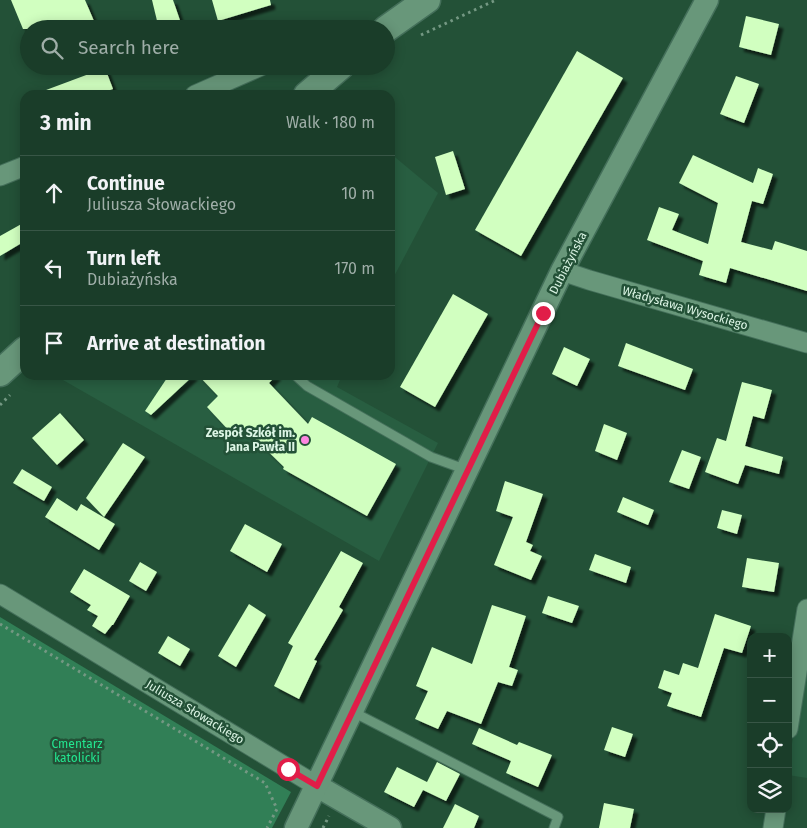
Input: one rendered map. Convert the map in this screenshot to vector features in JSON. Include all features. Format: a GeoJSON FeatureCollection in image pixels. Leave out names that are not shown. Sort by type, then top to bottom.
{"type":"FeatureCollection","features":[{"type":"Feature","properties":{"kind":"main road"},"geometry":{"type":"LineString","coordinates":[[395,23],[427,0]]}},
{"type":"Feature","properties":{"kind":"main road"},"geometry":{"type":"LineString","coordinates":[[314,90],[331,75]]}},
{"type":"Feature","properties":{"kind":"main road"},"geometry":{"type":"LineString","coordinates":[[0,373],[20,355]]}},
{"type":"Feature","properties":{"kind":"street","name":"Dubiażyńska"},"geometry":{"type":"LineString","coordinates":[[296,828],[562,271],[707,0]]}},
{"type":"Feature","properties":{"kind":"street"},"geometry":{"type":"LineString","coordinates":[[206,90],[241,75]]}},
{"type":"Feature","properties":{"kind":"street"},"geometry":{"type":"LineString","coordinates":[[0,176],[20,168]]}},
{"type":"Feature","properties":{"kind":"street","name":"Władysława Wysockiego"},"geometry":{"type":"LineString","coordinates":[[562,271],[807,343]]}},
{"type":"Feature","properties":{"kind":"street","name":"Juliusza Słowackiego"},"geometry":{"type":"LineString","coordinates":[[0,594],[317,786],[390,828]]}},
{"type":"Feature","properties":{"kind":"street"},"geometry":{"type":"LineString","coordinates":[[789,723],[807,609]]}},
{"type":"Feature","properties":{"kind":"street"},"geometry":{"type":"LineString","coordinates":[[773,828],[775,813]]}},
{"type":"Feature","properties":{"kind":"lane"},"geometry":{"type":"LineString","coordinates":[[301,380],[307,386],[423,452],[467,470]]}},
{"type":"Feature","properties":{"kind":"lane"},"geometry":{"type":"LineString","coordinates":[[353,712],[558,817],[554,828]]}},
{"type":"Feature","properties":{"kind":"path"},"geometry":{"type":"LineString","coordinates":[[416,37],[496,0]]}},
{"type":"Feature","properties":{"kind":"path"},"geometry":{"type":"LineString","coordinates":[[0,624],[265,783],[277,809],[267,828]]}},
{"type":"Feature","properties":{"kind":"path"},"geometry":{"type":"LineString","coordinates":[[322,828],[330,813]]}},
{"type":"Feature","properties":{"kind":"shaded area"},"geometry":{"type":"Polygon","coordinates":[[[395,157],[438,193],[395,275],[395,157]]]}},
{"type":"Feature","properties":{"kind":"shaded area"},"geometry":{"type":"Polygon","coordinates":[[[63,380],[340,380],[337,387],[438,443],[379,561],[63,380]]]}},
{"type":"Feature","properties":{"kind":"shaded area"},"geometry":{"type":"Polygon","coordinates":[[[807,646],[807,778],[792,776],[792,744],[807,646]]]}},
{"type":"Feature","properties":{"kind":"green space","name":"Cmentarz katolicki"},"geometry":{"type":"Polygon","coordinates":[[[0,617],[291,792],[272,828],[0,828],[0,617]]]}},
{"type":"Feature","properties":{"kind":"building"},"geometry":{"type":"Polygon","coordinates":[[[11,0],[85,0],[94,20],[20,20],[20,22],[11,0]]]}},
{"type":"Feature","properties":{"kind":"building"},"geometry":{"type":"Polygon","coordinates":[[[152,0],[173,0],[180,20],[157,20],[152,0]]]}},
{"type":"Feature","properties":{"kind":"building"},"geometry":{"type":"Polygon","coordinates":[[[212,0],[270,0],[271,5],[218,20],[212,0]]]}},
{"type":"Feature","properties":{"kind":"building"},"geometry":{"type":"Polygon","coordinates":[[[746,16],[779,24],[771,55],[739,47],[746,16]]]}},
{"type":"Feature","properties":{"kind":"building"},"geometry":{"type":"Polygon","coordinates":[[[577,51],[623,78],[521,256],[475,230],[577,51]]]}},
{"type":"Feature","properties":{"kind":"building"},"geometry":{"type":"Polygon","coordinates":[[[86,75],[108,75],[113,89],[110,90],[46,90],[86,75]]]}},
{"type":"Feature","properties":{"kind":"building"},"geometry":{"type":"Polygon","coordinates":[[[736,76],[759,84],[744,123],[720,114],[736,76]]]}},
{"type":"Feature","properties":{"kind":"building"},"geometry":{"type":"Polygon","coordinates":[[[453,151],[465,189],[446,195],[435,157],[453,151]]]}},
{"type":"Feature","properties":{"kind":"building"},"geometry":{"type":"Polygon","coordinates":[[[693,155],[753,183],[758,168],[773,174],[763,204],[752,201],[741,242],[772,250],[775,241],[807,251],[807,291],[730,268],[726,283],[699,275],[703,261],[647,240],[659,207],[679,214],[672,230],[708,244],[718,203],[679,183],[693,155]]]}},
{"type":"Feature","properties":{"kind":"building"},"geometry":{"type":"Polygon","coordinates":[[[20,225],[20,244],[0,256],[0,236],[20,225]]]}},
{"type":"Feature","properties":{"kind":"building"},"geometry":{"type":"Polygon","coordinates":[[[453,294],[488,314],[435,407],[400,387],[453,294]]]}},
{"type":"Feature","properties":{"kind":"building"},"geometry":{"type":"Polygon","coordinates":[[[626,343],[693,369],[685,390],[618,366],[626,343]]]}},
{"type":"Feature","properties":{"kind":"building"},"geometry":{"type":"Polygon","coordinates":[[[564,347],[590,359],[577,386],[552,374],[564,347]]]}},
{"type":"Feature","properties":{"kind":"building"},"geometry":{"type":"Polygon","coordinates":[[[166,380],[189,380],[151,415],[145,411],[166,380]]]}},
{"type":"Feature","properties":{"kind":"building","name":"Zespół Szkół im. Jana Pawła II"},"geometry":{"type":"Polygon","coordinates":[[[203,380],[272,380],[269,383],[308,424],[312,417],[396,464],[367,516],[283,469],[284,467],[241,425],[233,435],[207,407],[218,396],[203,380]]]}},
{"type":"Feature","properties":{"kind":"building"},"geometry":{"type":"Polygon","coordinates":[[[742,382],[772,390],[764,419],[753,416],[745,446],[783,457],[779,474],[745,465],[738,484],[705,472],[717,438],[726,441],[742,382]]]}},
{"type":"Feature","properties":{"kind":"building"},"geometry":{"type":"Polygon","coordinates":[[[60,413],[84,440],[57,465],[32,438],[60,413]]]}},
{"type":"Feature","properties":{"kind":"building"},"geometry":{"type":"Polygon","coordinates":[[[604,424],[627,433],[617,460],[595,451],[604,424]]]}},
{"type":"Feature","properties":{"kind":"building"},"geometry":{"type":"Polygon","coordinates":[[[123,443],[145,457],[104,517],[86,498],[123,443]]]}},
{"type":"Feature","properties":{"kind":"building"},"geometry":{"type":"Polygon","coordinates":[[[682,450],[701,457],[689,489],[669,482],[682,450]]]}},
{"type":"Feature","properties":{"kind":"building"},"geometry":{"type":"Polygon","coordinates":[[[22,469],[52,487],[44,501],[13,483],[22,469]]]}},
{"type":"Feature","properties":{"kind":"building"},"geometry":{"type":"Polygon","coordinates":[[[505,481],[543,494],[526,542],[533,545],[530,551],[542,556],[531,580],[494,565],[513,517],[496,511],[505,481]]]}},
{"type":"Feature","properties":{"kind":"building"},"geometry":{"type":"Polygon","coordinates":[[[623,497],[654,510],[648,525],[617,512],[623,497]]]}},
{"type":"Feature","properties":{"kind":"building"},"geometry":{"type":"Polygon","coordinates":[[[57,498],[77,511],[81,504],[115,524],[99,550],[45,517],[57,498]]]}},
{"type":"Feature","properties":{"kind":"building"},"geometry":{"type":"Polygon","coordinates":[[[722,510],[742,515],[737,534],[717,528],[722,510]]]}},
{"type":"Feature","properties":{"kind":"building"},"geometry":{"type":"Polygon","coordinates":[[[245,524],[282,544],[267,572],[230,551],[245,524]]]}},
{"type":"Feature","properties":{"kind":"building"},"geometry":{"type":"Polygon","coordinates":[[[341,551],[363,563],[339,607],[343,610],[314,660],[317,661],[299,699],[274,686],[293,646],[288,643],[341,551]]]}},
{"type":"Feature","properties":{"kind":"building"},"geometry":{"type":"Polygon","coordinates":[[[595,554],[631,567],[626,583],[589,570],[595,554]]]}},
{"type":"Feature","properties":{"kind":"building"},"geometry":{"type":"Polygon","coordinates":[[[747,558],[779,563],[774,592],[742,587],[747,558]]]}},
{"type":"Feature","properties":{"kind":"building"},"geometry":{"type":"Polygon","coordinates":[[[140,562],[157,572],[146,591],[129,581],[140,562]]]}},
{"type":"Feature","properties":{"kind":"building"},"geometry":{"type":"Polygon","coordinates":[[[84,569],[130,596],[113,625],[105,634],[92,626],[98,616],[87,610],[91,605],[70,592],[84,569]]]}},
{"type":"Feature","properties":{"kind":"building"},"geometry":{"type":"Polygon","coordinates":[[[548,596],[579,606],[572,623],[542,613],[548,596]]]}},
{"type":"Feature","properties":{"kind":"building"},"geometry":{"type":"Polygon","coordinates":[[[249,604],[266,615],[236,667],[218,656],[249,604]]]}},
{"type":"Feature","properties":{"kind":"building"},"geometry":{"type":"Polygon","coordinates":[[[492,605],[526,616],[509,667],[518,670],[512,686],[498,682],[481,724],[447,711],[438,729],[415,719],[428,691],[416,686],[432,647],[472,664],[492,605]]]}},
{"type":"Feature","properties":{"kind":"building"},"geometry":{"type":"Polygon","coordinates":[[[715,614],[751,626],[747,633],[742,653],[724,648],[701,717],[667,706],[672,693],[658,688],[664,670],[679,675],[683,663],[698,668],[715,614]]]}},
{"type":"Feature","properties":{"kind":"building"},"geometry":{"type":"Polygon","coordinates":[[[168,636],[190,649],[180,666],[158,653],[168,636]]]}},
{"type":"Feature","properties":{"kind":"building"},"geometry":{"type":"Polygon","coordinates":[[[612,727],[633,734],[625,757],[604,750],[612,727]]]}},
{"type":"Feature","properties":{"kind":"building"},"geometry":{"type":"Polygon","coordinates":[[[479,728],[517,745],[519,742],[552,755],[538,787],[506,773],[511,761],[472,744],[479,728]]]}},
{"type":"Feature","properties":{"kind":"building"},"geometry":{"type":"Polygon","coordinates":[[[437,762],[460,774],[446,801],[423,790],[414,807],[384,792],[397,767],[427,782],[437,762]]]}},
{"type":"Feature","properties":{"kind":"building"},"geometry":{"type":"Polygon","coordinates":[[[604,803],[634,809],[630,828],[599,828],[604,803]]]}},
{"type":"Feature","properties":{"kind":"building"},"geometry":{"type":"Polygon","coordinates":[[[455,804],[479,816],[474,828],[443,828],[455,804]]]}},
{"type":"Feature","properties":{"kind":"place","name":"Zespół Szkół im. Jana Pawła II"},"geometry":{"type":"Point","coordinates":[305,440]}},
{"type":"Feature","properties":{"kind":"route"},"geometry":{"type":"LineString","coordinates":[[288,769],[317,786],[543,313]]}}]}
